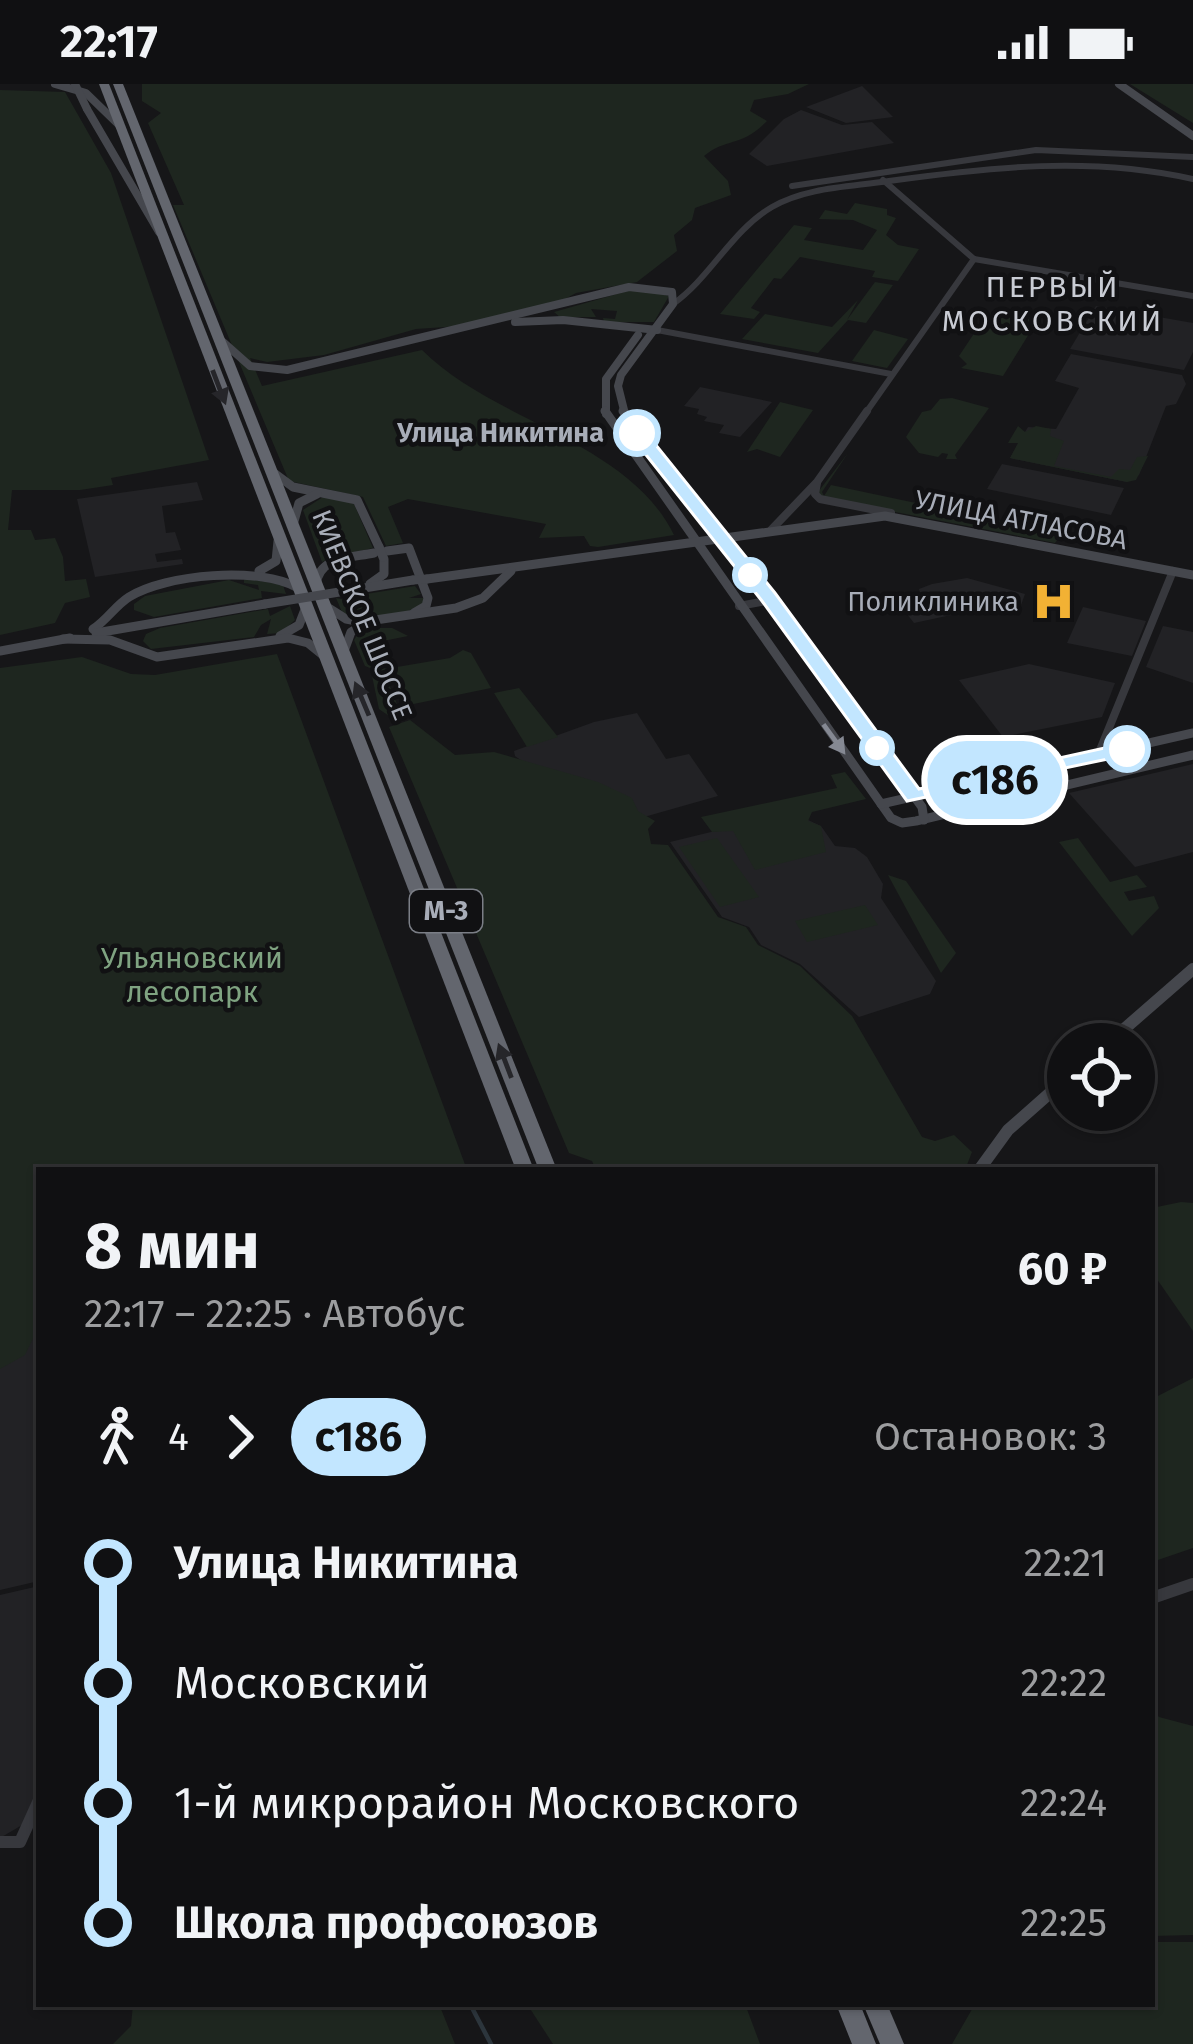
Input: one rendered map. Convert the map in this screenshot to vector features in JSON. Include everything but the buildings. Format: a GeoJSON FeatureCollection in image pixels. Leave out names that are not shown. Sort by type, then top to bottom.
{"type":"FeatureCollection","features":[{"type":"Feature","properties":{"kind":"highway","name":"КИЕВСКОЕ ШОССЕ"},"geometry":{"type":"LineString","coordinates":[[104,84],[523,1167]]}},
{"type":"Feature","properties":{"kind":"highway","name":"КИЕВСКОЕ ШОССЕ"},"geometry":{"type":"LineString","coordinates":[[118,84],[547,1167]]}},
{"type":"Feature","properties":{"kind":"highway"},"geometry":{"type":"LineString","coordinates":[[849,2007],[864,2044]]}},
{"type":"Feature","properties":{"kind":"highway"},"geometry":{"type":"LineString","coordinates":[[876,2007],[892,2044]]}},
{"type":"Feature","properties":{"kind":"street"},"geometry":{"type":"LineString","coordinates":[[55,84],[86,93],[120,126]]}},
{"type":"Feature","properties":{"kind":"street"},"geometry":{"type":"LineString","coordinates":[[75,84],[164,238]]}},
{"type":"Feature","properties":{"kind":"street"},"geometry":{"type":"LineString","coordinates":[[127,107],[131,84]]}},
{"type":"Feature","properties":{"kind":"street"},"geometry":{"type":"LineString","coordinates":[[1119,84],[1193,136]]}},
{"type":"Feature","properties":{"kind":"street"},"geometry":{"type":"LineString","coordinates":[[792,186],[874,171],[1058,153],[1166,158],[1193,169]]}},
{"type":"Feature","properties":{"kind":"street"},"geometry":{"type":"LineString","coordinates":[[924,820],[925,812],[771,600],[628,420],[618,398],[621,375],[674,304],[690,294],[766,210],[808,193],[1037,154]]}},
{"type":"Feature","properties":{"kind":"street"},"geometry":{"type":"LineString","coordinates":[[1123,157],[1193,169]]}},
{"type":"Feature","properties":{"kind":"street"},"geometry":{"type":"LineString","coordinates":[[984,168],[997,161]]}},
{"type":"Feature","properties":{"kind":"street"},"geometry":{"type":"LineString","coordinates":[[883,180],[1070,161],[1193,169]]}},
{"type":"Feature","properties":{"kind":"street"},"geometry":{"type":"LineString","coordinates":[[874,171],[974,259],[1193,296]]}},
{"type":"Feature","properties":{"kind":"street"},"geometry":{"type":"LineString","coordinates":[[771,530],[818,482],[974,259]]}},
{"type":"Feature","properties":{"kind":"street"},"geometry":{"type":"LineString","coordinates":[[218,336],[239,362],[268,371],[641,285],[671,292],[674,304]]}},
{"type":"Feature","properties":{"kind":"street"},"geometry":{"type":"LineString","coordinates":[[557,306],[551,314],[563,320]]}},
{"type":"Feature","properties":{"kind":"street"},"geometry":{"type":"LineString","coordinates":[[457,330],[563,320],[634,331],[659,327],[890,374]]}},
{"type":"Feature","properties":{"kind":"street"},"geometry":{"type":"LineString","coordinates":[[676,333],[659,327],[634,331],[607,374],[601,398],[611,422],[896,821],[924,820],[1193,755]]}},
{"type":"Feature","properties":{"kind":"street"},"geometry":{"type":"LineString","coordinates":[[651,476],[655,471],[669,472]]}},
{"type":"Feature","properties":{"kind":"street"},"geometry":{"type":"LineString","coordinates":[[273,472],[292,489],[342,493],[362,506],[396,575],[413,580]]}},
{"type":"Feature","properties":{"kind":"street"},"geometry":{"type":"LineString","coordinates":[[818,482],[814,494],[820,499],[907,519]]}},
{"type":"Feature","properties":{"kind":"street"},"geometry":{"type":"LineString","coordinates":[[293,525],[302,500],[342,493]]}},
{"type":"Feature","properties":{"kind":"street","name":"УЛИЦА АТЛАСОВА"},"geometry":{"type":"LineString","coordinates":[[0,651],[413,580],[862,517],[907,519],[1193,574]]}},
{"type":"Feature","properties":{"kind":"street"},"geometry":{"type":"LineString","coordinates":[[246,574],[276,561],[278,541]]}},
{"type":"Feature","properties":{"kind":"street"},"geometry":{"type":"LineString","coordinates":[[316,586],[317,574],[327,562],[409,548],[428,598],[427,606],[407,616]]}},
{"type":"Feature","properties":{"kind":"street"},"geometry":{"type":"LineString","coordinates":[[358,589],[382,577],[382,553]]}},
{"type":"Feature","properties":{"kind":"street"},"geometry":{"type":"LineString","coordinates":[[343,654],[352,630],[369,622],[474,603],[504,574],[541,562]]}},
{"type":"Feature","properties":{"kind":"street"},"geometry":{"type":"LineString","coordinates":[[1105,755],[1100,750],[1173,571]]}},
{"type":"Feature","properties":{"kind":"street"},"geometry":{"type":"LineString","coordinates":[[63,639],[102,626],[129,597],[148,590],[246,574],[275,574],[298,588]]}},
{"type":"Feature","properties":{"kind":"street"},"geometry":{"type":"LineString","coordinates":[[429,578],[475,583],[481,591],[474,603]]}},
{"type":"Feature","properties":{"kind":"street"},"geometry":{"type":"LineString","coordinates":[[723,581],[740,590],[754,580]]}},
{"type":"Feature","properties":{"kind":"street"},"geometry":{"type":"LineString","coordinates":[[148,590],[131,602],[131,612],[144,618],[173,619]]}},
{"type":"Feature","properties":{"kind":"street"},"geometry":{"type":"LineString","coordinates":[[739,606],[771,600]]}},
{"type":"Feature","properties":{"kind":"street"},"geometry":{"type":"LineString","coordinates":[[324,605],[346,619],[369,622]]}},
{"type":"Feature","properties":{"kind":"street"},"geometry":{"type":"LineString","coordinates":[[63,639],[110,640],[144,654],[169,656],[273,638],[297,627],[306,608]]}},
{"type":"Feature","properties":{"kind":"street"},"geometry":{"type":"LineString","coordinates":[[144,654],[135,646],[136,638],[173,619]]}},
{"type":"Feature","properties":{"kind":"street"},"geometry":{"type":"LineString","coordinates":[[273,638],[304,641],[324,656]]}},
{"type":"Feature","properties":{"kind":"street"},"geometry":{"type":"LineString","coordinates":[[881,804],[1193,734]]}},
{"type":"Feature","properties":{"kind":"street"},"geometry":{"type":"LineString","coordinates":[[1131,1023],[1193,969]]}},
{"type":"Feature","properties":{"kind":"street"},"geometry":{"type":"LineString","coordinates":[[982,1167],[994,1144],[1047,1094]]}},
{"type":"Feature","properties":{"kind":"street"},"geometry":{"type":"LineString","coordinates":[[1155,1597],[1193,1584]]}},
{"type":"Feature","properties":{"kind":"street"},"geometry":{"type":"LineString","coordinates":[[0,1843],[20,1843],[36,1807]]}},
{"type":"Feature","properties":{"kind":"shaded area"},"geometry":{"type":"Polygon","coordinates":[[[862,86],[893,117],[846,123],[806,107],[862,86]]]}},
{"type":"Feature","properties":{"kind":"shaded area"},"geometry":{"type":"Polygon","coordinates":[[[801,110],[842,125],[872,122],[894,143],[767,166],[749,154],[784,119],[801,110]]]}},
{"type":"Feature","properties":{"kind":"shaded area"},"geometry":{"type":"Polygon","coordinates":[[[1096,306],[1193,323],[1193,352],[1184,370],[1070,349],[1096,306]]]}},
{"type":"Feature","properties":{"kind":"shaded area"},"geometry":{"type":"Polygon","coordinates":[[[1071,354],[1182,375],[1186,384],[1176,404],[1166,406],[1139,475],[1127,482],[1010,458],[1028,427],[1056,429],[1079,388],[1055,381],[1071,354]]]}},
{"type":"Feature","properties":{"kind":"shaded area"},"geometry":{"type":"Polygon","coordinates":[[[700,387],[772,402],[740,437],[719,433],[724,425],[704,421],[707,417],[697,414],[699,409],[684,406],[700,387]]]}},
{"type":"Feature","properties":{"kind":"shaded area"},"geometry":{"type":"Polygon","coordinates":[[[1002,464],[1124,488],[1111,515],[987,489],[1002,464]]]}},
{"type":"Feature","properties":{"kind":"shaded area"},"geometry":{"type":"Polygon","coordinates":[[[197,482],[203,500],[162,506],[166,533],[175,532],[181,550],[155,554],[157,562],[182,559],[183,564],[95,577],[77,499],[197,482]]]}},
{"type":"Feature","properties":{"kind":"shaded area"},"geometry":{"type":"Polygon","coordinates":[[[967,578],[1025,594],[1021,605],[1007,603],[914,623],[899,604],[922,600],[919,589],[932,584],[967,578]]]}},
{"type":"Feature","properties":{"kind":"shaded area"},"geometry":{"type":"Polygon","coordinates":[[[1083,607],[1146,621],[1132,656],[1067,643],[1083,607]]]}},
{"type":"Feature","properties":{"kind":"shaded area"},"geometry":{"type":"Polygon","coordinates":[[[1163,626],[1193,632],[1193,683],[1146,667],[1163,626]]]}},
{"type":"Feature","properties":{"kind":"shaded area"},"geometry":{"type":"Polygon","coordinates":[[[1029,664],[1115,683],[1102,717],[1003,737],[959,680],[1029,664]]]}},
{"type":"Feature","properties":{"kind":"shaded area"},"geometry":{"type":"Polygon","coordinates":[[[637,713],[666,759],[689,754],[718,796],[644,817],[559,788],[515,756],[514,751],[594,722],[637,713]]]}},
{"type":"Feature","properties":{"kind":"shaded area"},"geometry":{"type":"Polygon","coordinates":[[[1193,764],[1193,852],[1135,867],[1069,793],[1193,764]]]}},
{"type":"Feature","properties":{"kind":"shaded area"},"geometry":{"type":"Polygon","coordinates":[[[808,820],[821,826],[835,846],[855,848],[867,857],[883,884],[881,898],[936,981],[930,994],[859,1017],[800,964],[761,945],[749,927],[722,917],[670,842],[808,820]]]}},
{"type":"Feature","properties":{"kind":"shaded area"},"geometry":{"type":"Polygon","coordinates":[[[0,1245],[36,1249],[36,1582],[0,1590],[0,1245]]]}},
{"type":"Feature","properties":{"kind":"shaded area"},"geometry":{"type":"Polygon","coordinates":[[[36,1587],[36,1795],[22,1825],[0,1838],[0,1595],[36,1587]]]}},
{"type":"Feature","properties":{"kind":"green space"},"geometry":{"type":"Polygon","coordinates":[[[142,84],[809,84],[788,94],[754,100],[750,111],[767,121],[704,156],[728,181],[731,195],[695,208],[692,220],[674,235],[677,251],[637,282],[576,293],[460,326],[416,329],[324,355],[267,362],[250,358],[262,386],[422,350],[485,396],[593,454],[625,477],[653,503],[674,535],[590,546],[584,536],[539,538],[546,524],[408,499],[388,507],[403,543],[386,546],[363,497],[289,481],[173,205],[184,205],[148,123],[161,113],[142,101],[142,84]]]}},
{"type":"Feature","properties":{"kind":"green space"},"geometry":{"type":"Polygon","coordinates":[[[1130,84],[1193,84],[1193,123],[1130,84]]]}},
{"type":"Feature","properties":{"kind":"green space"},"geometry":{"type":"Polygon","coordinates":[[[0,90],[65,92],[111,173],[209,460],[111,478],[113,485],[12,490],[8,530],[31,530],[35,540],[55,538],[65,581],[86,579],[90,597],[65,603],[55,623],[0,635],[0,90]]]}},
{"type":"Feature","properties":{"kind":"green space"},"geometry":{"type":"Polygon","coordinates":[[[855,203],[887,209],[887,215],[896,218],[886,235],[898,245],[919,249],[898,281],[872,277],[875,271],[800,257],[781,279],[774,278],[751,308],[760,312],[754,319],[720,314],[794,225],[812,228],[804,240],[863,250],[877,230],[853,220],[819,219],[825,210],[847,214],[855,203]]]}},
{"type":"Feature","properties":{"kind":"green space"},"geometry":{"type":"Polygon","coordinates":[[[875,282],[893,285],[866,323],[848,320],[818,353],[742,339],[765,314],[832,327],[858,300],[847,320],[875,282]]]}},
{"type":"Feature","properties":{"kind":"green space"},"geometry":{"type":"Polygon","coordinates":[[[638,288],[669,296],[654,322],[604,322],[603,318],[615,319],[617,311],[591,309],[596,317],[560,317],[554,312],[638,288]]]}},
{"type":"Feature","properties":{"kind":"green space"},"geometry":{"type":"Polygon","coordinates":[[[1009,310],[1040,316],[1003,376],[961,368],[967,364],[959,356],[987,314],[1009,310]]]}},
{"type":"Feature","properties":{"kind":"green space"},"geometry":{"type":"Polygon","coordinates":[[[874,330],[908,339],[887,368],[852,361],[874,330]]]}},
{"type":"Feature","properties":{"kind":"green space"},"geometry":{"type":"Polygon","coordinates":[[[940,399],[989,408],[955,455],[957,459],[919,453],[906,437],[922,412],[931,410],[940,399]]]}},
{"type":"Feature","properties":{"kind":"green space"},"geometry":{"type":"Polygon","coordinates":[[[780,402],[813,410],[780,457],[757,449],[747,452],[780,402]]]}},
{"type":"Feature","properties":{"kind":"green space"},"geometry":{"type":"Polygon","coordinates":[[[1018,426],[1025,432],[1036,426],[1051,429],[1050,436],[1064,441],[1054,466],[1111,477],[1119,469],[1130,470],[1137,457],[1148,456],[1136,480],[1127,482],[1010,458],[1018,443],[1008,443],[1018,426]]]}},
{"type":"Feature","properties":{"kind":"green space"},"geometry":{"type":"Polygon","coordinates":[[[848,453],[822,492],[824,496],[831,485],[1062,534],[1055,543],[823,498],[818,492],[848,453]]]}},
{"type":"Feature","properties":{"kind":"green space"},"geometry":{"type":"Polygon","coordinates":[[[326,495],[354,504],[373,548],[351,553],[344,538],[339,539],[340,555],[322,562],[303,510],[326,495]]]}},
{"type":"Feature","properties":{"kind":"green space"},"geometry":{"type":"Polygon","coordinates":[[[244,578],[283,585],[286,594],[261,591],[262,598],[154,617],[134,610],[134,604],[145,596],[229,580],[259,590],[258,585],[244,583],[244,578]]]}},
{"type":"Feature","properties":{"kind":"green space"},"geometry":{"type":"Polygon","coordinates":[[[415,586],[421,594],[409,598],[424,598],[423,604],[383,618],[351,616],[342,612],[336,598],[363,603],[360,595],[415,586]]]}},
{"type":"Feature","properties":{"kind":"green space"},"geometry":{"type":"Polygon","coordinates":[[[290,606],[295,620],[281,633],[267,634],[271,619],[254,637],[151,649],[143,641],[146,634],[160,628],[268,609],[270,616],[290,606]]]}},
{"type":"Feature","properties":{"kind":"green space"},"geometry":{"type":"Polygon","coordinates":[[[392,628],[408,636],[383,641],[386,677],[401,714],[389,716],[379,709],[375,670],[365,666],[354,640],[359,632],[392,628]]]}},
{"type":"Feature","properties":{"kind":"green space"},"geometry":{"type":"Polygon","coordinates":[[[463,650],[471,653],[491,688],[404,706],[391,668],[450,658],[463,650]]]}},
{"type":"Feature","properties":{"kind":"green space","name":"Ульяновский лесопарк"},"geometry":{"type":"Polygon","coordinates":[[[277,654],[466,1167],[36,1167],[36,1332],[25,1355],[0,1369],[0,668],[82,657],[131,674],[155,675],[277,654]]]}},
{"type":"Feature","properties":{"kind":"green space"},"geometry":{"type":"Polygon","coordinates":[[[519,688],[558,737],[527,747],[494,693],[519,688]]]}},
{"type":"Feature","properties":{"kind":"green space"},"geometry":{"type":"Polygon","coordinates":[[[410,720],[455,755],[494,752],[598,782],[632,798],[638,811],[655,821],[648,829],[651,844],[668,845],[718,917],[746,927],[758,945],[800,966],[852,1016],[922,1137],[935,1141],[954,1135],[972,1152],[966,1167],[595,1167],[592,1161],[569,1153],[389,727],[410,720]]]}},
{"type":"Feature","properties":{"kind":"green space"},"geometry":{"type":"Polygon","coordinates":[[[845,772],[866,799],[812,812],[808,821],[821,826],[826,852],[755,870],[733,831],[712,832],[701,817],[837,788],[831,775],[845,772]]]}},
{"type":"Feature","properties":{"kind":"green space"},"geometry":{"type":"Polygon","coordinates":[[[717,838],[759,897],[720,907],[679,847],[717,838]]]}},
{"type":"Feature","properties":{"kind":"green space"},"geometry":{"type":"Polygon","coordinates":[[[1078,838],[1110,882],[1137,875],[1147,887],[1124,892],[1129,901],[1154,896],[1159,908],[1132,936],[1059,842],[1078,838]]]}},
{"type":"Feature","properties":{"kind":"green space"},"geometry":{"type":"Polygon","coordinates":[[[888,875],[906,881],[956,953],[941,973],[888,875]]]}},
{"type":"Feature","properties":{"kind":"green space"},"geometry":{"type":"Polygon","coordinates":[[[865,905],[878,925],[807,942],[795,921],[865,905]]]}},
{"type":"Feature","properties":{"kind":"green space"},"geometry":{"type":"Polygon","coordinates":[[[1193,1203],[1193,1331],[1155,1276],[1155,1207],[1193,1203]]]}},
{"type":"Feature","properties":{"kind":"green space"},"geometry":{"type":"Polygon","coordinates":[[[1193,1378],[1193,1548],[1155,1561],[1155,1397],[1193,1378]]]}},
{"type":"Feature","properties":{"kind":"green space"},"geometry":{"type":"Polygon","coordinates":[[[1155,1713],[1193,1726],[1193,1935],[1155,1936],[1155,1713]]]}},
{"type":"Feature","properties":{"kind":"green space"},"geometry":{"type":"Polygon","coordinates":[[[1155,1942],[1193,1942],[1193,2044],[952,2044],[973,2007],[1155,2007],[1155,1942]]]}},
{"type":"Feature","properties":{"kind":"green space"},"geometry":{"type":"Polygon","coordinates":[[[133,2007],[440,2007],[455,2044],[113,2044],[131,2026],[133,2007]]]}},
{"type":"Feature","properties":{"kind":"green space"},"geometry":{"type":"Polygon","coordinates":[[[529,2007],[746,2007],[760,2044],[553,2044],[529,2007]]]}},
{"type":"Feature","properties":{"kind":"waterway"},"geometry":{"type":"LineString","coordinates":[[472,2007],[491,2044]]}},
{"type":"Feature","properties":{"kind":"bus line","name":"с186"},"geometry":{"type":"LineString","coordinates":[[637,433],[768,597],[914,797],[1127,749]]}},
{"type":"Feature","properties":{"kind":"place","name":"Улица Никитина"},"geometry":{"type":"Point","coordinates":[637,433]}},
{"type":"Feature","properties":{"kind":"place","name":"Поликлиника"},"geometry":{"type":"Point","coordinates":[1053,602]}},
{"type":"Feature","properties":{"kind":"district","name":"ПЕРВЫЙ МОСКОВСКИЙ"},"geometry":{"type":"Point","coordinates":[1053,304]}}]}
